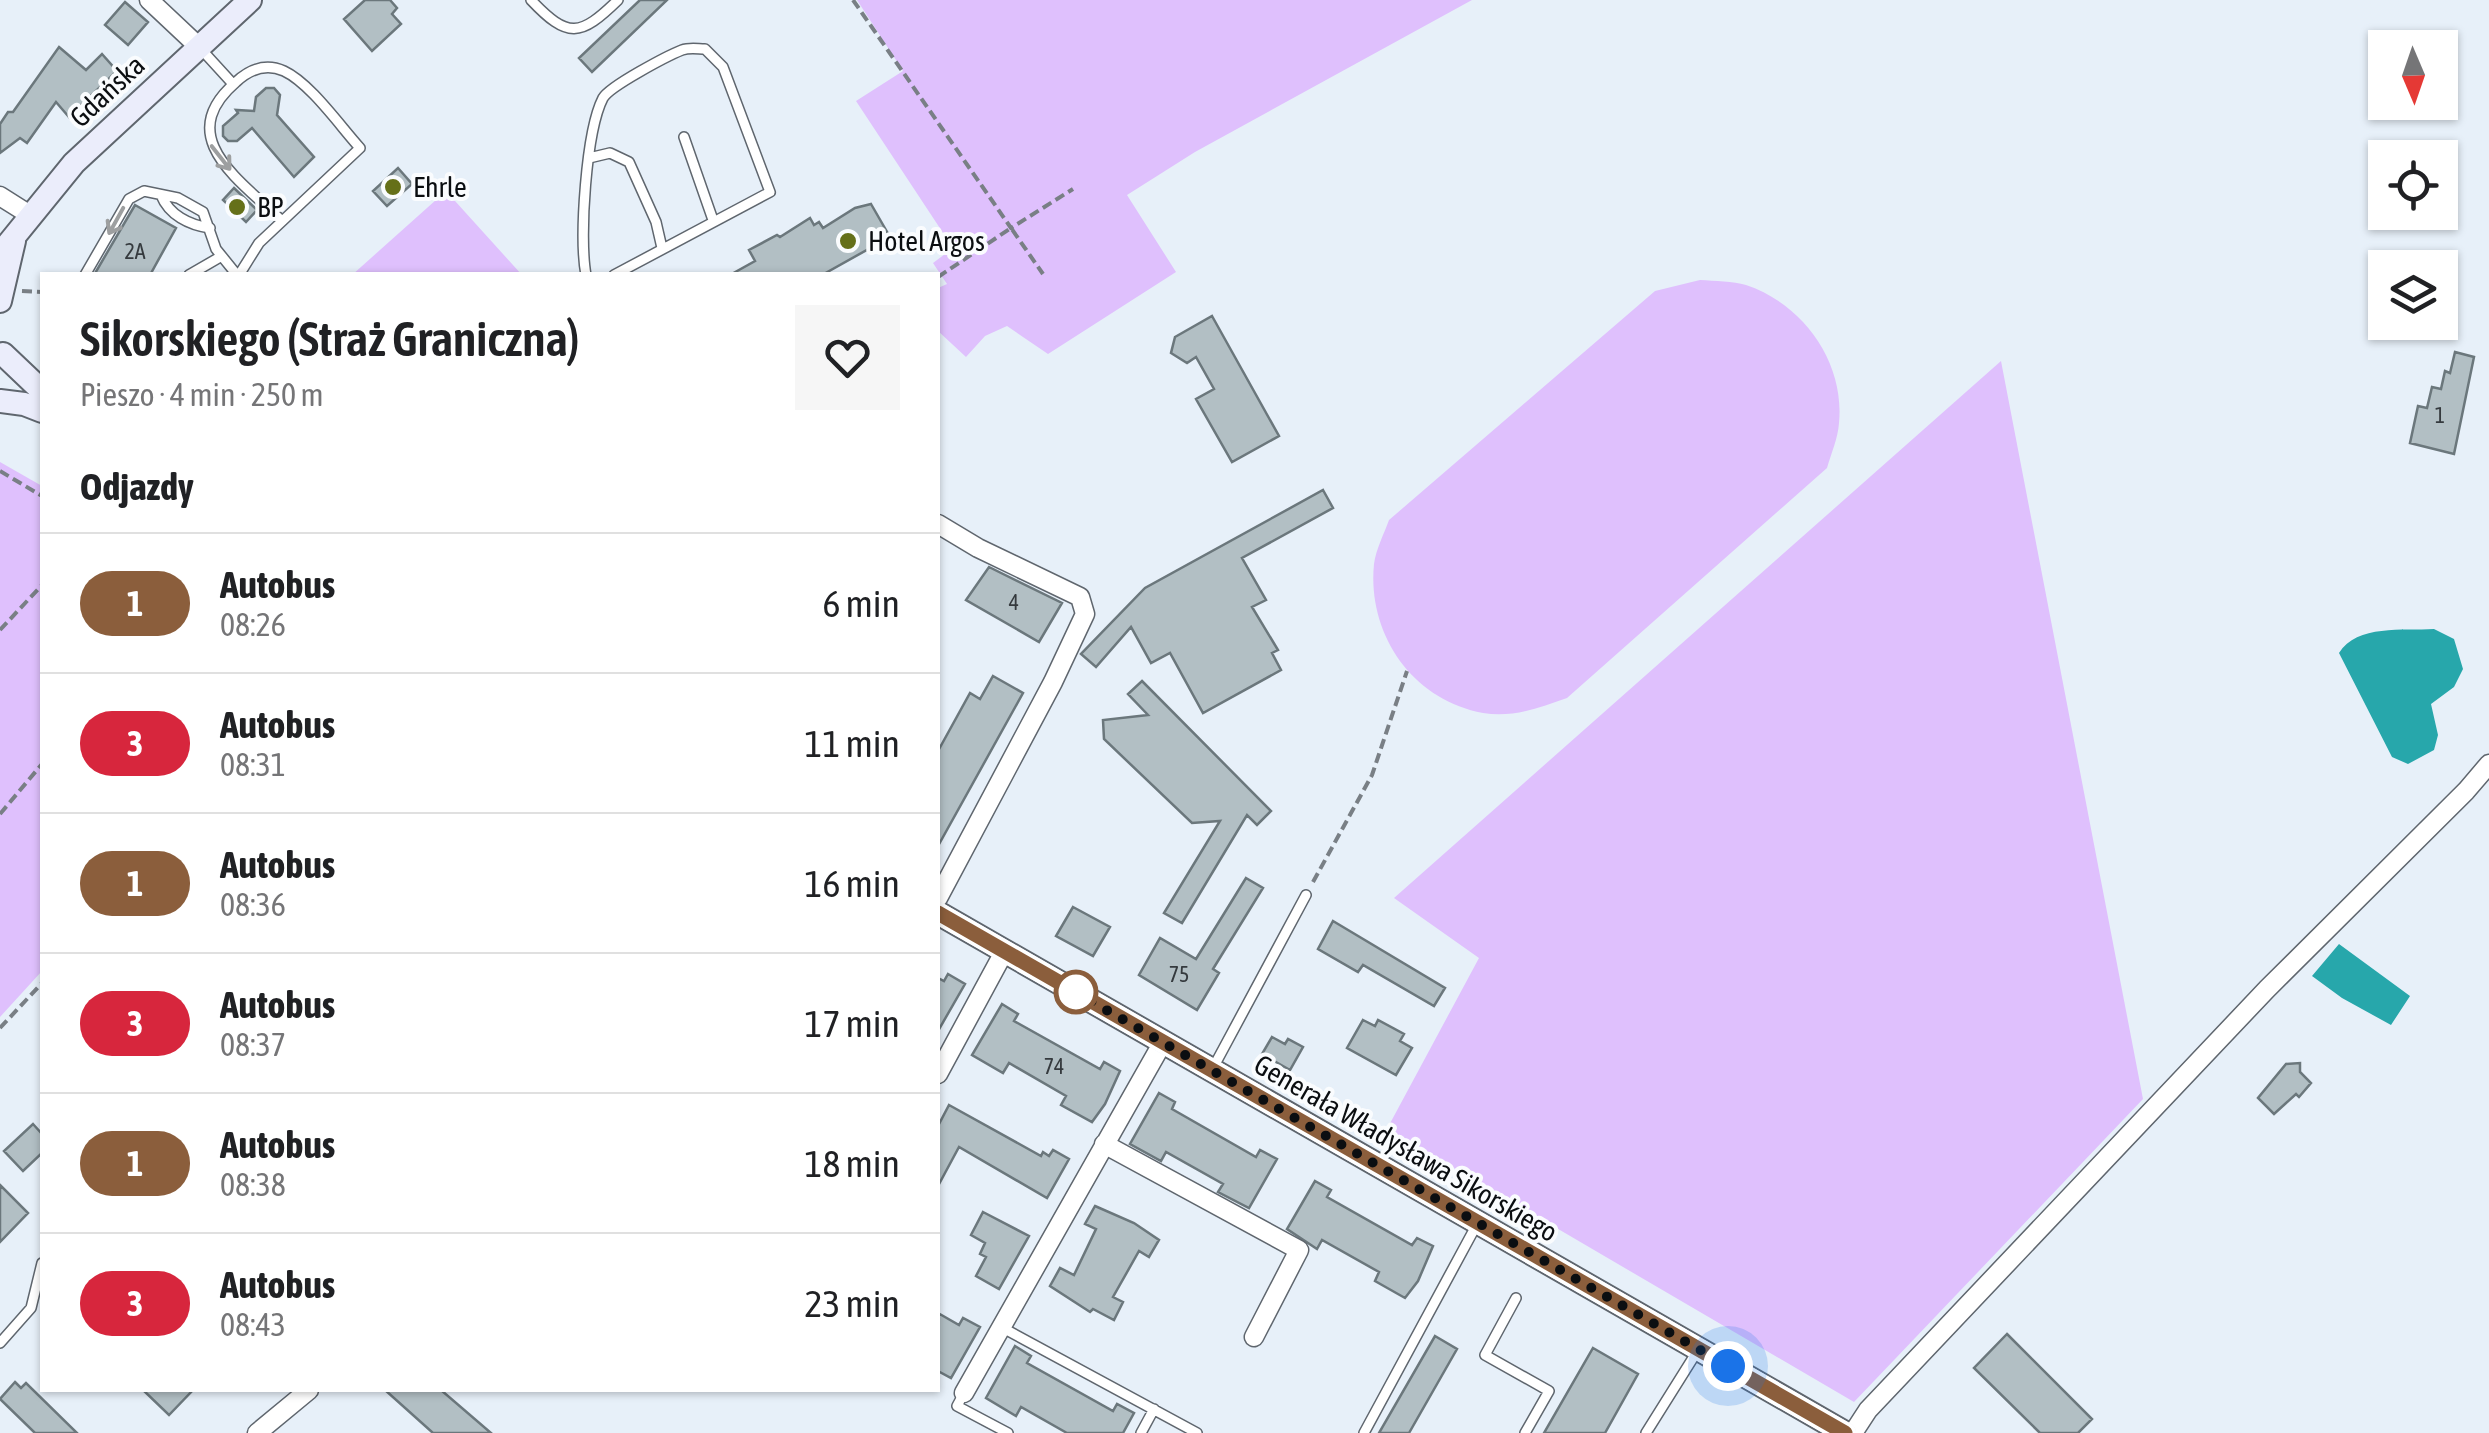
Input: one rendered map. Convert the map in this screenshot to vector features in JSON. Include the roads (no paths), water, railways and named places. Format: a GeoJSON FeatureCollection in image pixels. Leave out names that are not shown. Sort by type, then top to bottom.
{"type":"FeatureCollection","features":[{"type":"Feature","properties":{"kind":"main road","name":"Gdańska"},"geometry":{"type":"LineString","coordinates":[[11,296],[8,244],[30,215],[74,164],[250,0]]}},
{"type":"Feature","properties":{"kind":"main road"},"geometry":{"type":"LineString","coordinates":[[1,352],[40,388]]}},
{"type":"Feature","properties":{"kind":"main road"},"geometry":{"type":"LineString","coordinates":[[0,401],[40,410]]}},
{"type":"Feature","properties":{"kind":"main road","name":"Generała Władysława Sikorskiego"},"geometry":{"type":"LineString","coordinates":[[940,914],[1849,1433]]}},
{"type":"Feature","properties":{"kind":"street"},"geometry":{"type":"LineString","coordinates":[[149,0],[199,47]]}},
{"type":"Feature","properties":{"kind":"street"},"geometry":{"type":"LineString","coordinates":[[0,196],[30,215]]}},
{"type":"Feature","properties":{"kind":"street"},"geometry":{"type":"LineString","coordinates":[[940,525],[1080,597],[1086,614],[1054,682],[940,894]]}},
{"type":"Feature","properties":{"kind":"street"},"geometry":{"type":"LineString","coordinates":[[1849,1433],[2071,1192],[2489,764]]}},
{"type":"Feature","properties":{"kind":"street"},"geometry":{"type":"LineString","coordinates":[[940,1070],[1004,952]]}},
{"type":"Feature","properties":{"kind":"street"},"geometry":{"type":"LineString","coordinates":[[964,1393],[1163,1042]]}},
{"type":"Feature","properties":{"kind":"street"},"geometry":{"type":"LineString","coordinates":[[1104,1144],[1299,1250],[1254,1337]]}},
{"type":"Feature","properties":{"kind":"street"},"geometry":{"type":"LineString","coordinates":[[256,1433],[306,1392]]}},
{"type":"Feature","properties":{"kind":"lane"},"geometry":{"type":"LineString","coordinates":[[531,0],[555,24],[576,30],[596,21],[618,0]]}},
{"type":"Feature","properties":{"kind":"lane"},"geometry":{"type":"LineString","coordinates":[[199,47],[232,84]]}},
{"type":"Feature","properties":{"kind":"lane"},"geometry":{"type":"LineString","coordinates":[[585,272],[582,258],[590,158],[594,122],[605,93],[686,48],[706,49],[723,68],[770,192],[619,272]]}},
{"type":"Feature","properties":{"kind":"lane"},"geometry":{"type":"LineString","coordinates":[[240,272],[259,243],[281,220],[360,148],[300,82],[286,72],[259,67],[232,84],[211,112],[210,144],[232,172],[281,220]]}},
{"type":"Feature","properties":{"kind":"lane"},"geometry":{"type":"LineString","coordinates":[[684,137],[713,220]]}},
{"type":"Feature","properties":{"kind":"lane"},"geometry":{"type":"LineString","coordinates":[[590,158],[610,154],[629,162],[656,222],[662,248]]}},
{"type":"Feature","properties":{"kind":"lane"},"geometry":{"type":"LineString","coordinates":[[88,272],[129,199],[144,190],[203,212],[220,256],[235,272]]}},
{"type":"Feature","properties":{"kind":"lane"},"geometry":{"type":"LineString","coordinates":[[161,195],[174,213],[210,228]]}},
{"type":"Feature","properties":{"kind":"lane"},"geometry":{"type":"LineString","coordinates":[[194,272],[220,256]]}},
{"type":"Feature","properties":{"kind":"lane"},"geometry":{"type":"LineString","coordinates":[[1211,1070],[1306,895]]}},
{"type":"Feature","properties":{"kind":"lane"},"geometry":{"type":"LineString","coordinates":[[1364,1433],[1478,1224]]}},
{"type":"Feature","properties":{"kind":"lane"},"geometry":{"type":"LineString","coordinates":[[0,1342],[31,1308],[40,1271]]}},
{"type":"Feature","properties":{"kind":"lane"},"geometry":{"type":"LineString","coordinates":[[1516,1298],[1485,1355],[1549,1390],[1525,1433]]}},
{"type":"Feature","properties":{"kind":"lane"},"geometry":{"type":"LineString","coordinates":[[1001,1327],[1198,1433]]}},
{"type":"Feature","properties":{"kind":"lane"},"geometry":{"type":"LineString","coordinates":[[1646,1433],[1698,1350]]}},
{"type":"Feature","properties":{"kind":"lane"},"geometry":{"type":"LineString","coordinates":[[964,1393],[957,1406],[1008,1433]]}},
{"type":"Feature","properties":{"kind":"lane"},"geometry":{"type":"LineString","coordinates":[[1141,1433],[1154,1409]]}},
{"type":"Feature","properties":{"kind":"water"},"geometry":{"type":"Polygon","coordinates":[[[2434,629],[2454,639],[2463,669],[2454,687],[2431,704],[2438,735],[2434,750],[2408,764],[2392,757],[2339,653],[2357,637],[2369,633],[2434,629]]]}},
{"type":"Feature","properties":{"kind":"water"},"geometry":{"type":"Polygon","coordinates":[[[2339,944],[2410,996],[2391,1025],[2312,976],[2339,944]]]}},
{"type":"Feature","properties":{"kind":"place","name":"Ehrle"},"geometry":{"type":"Point","coordinates":[393,187]}},
{"type":"Feature","properties":{"kind":"place","name":"BP"},"geometry":{"type":"Point","coordinates":[237,207]}},
{"type":"Feature","properties":{"kind":"place","name":"Hotel Argos"},"geometry":{"type":"Point","coordinates":[848,241]}}]}
